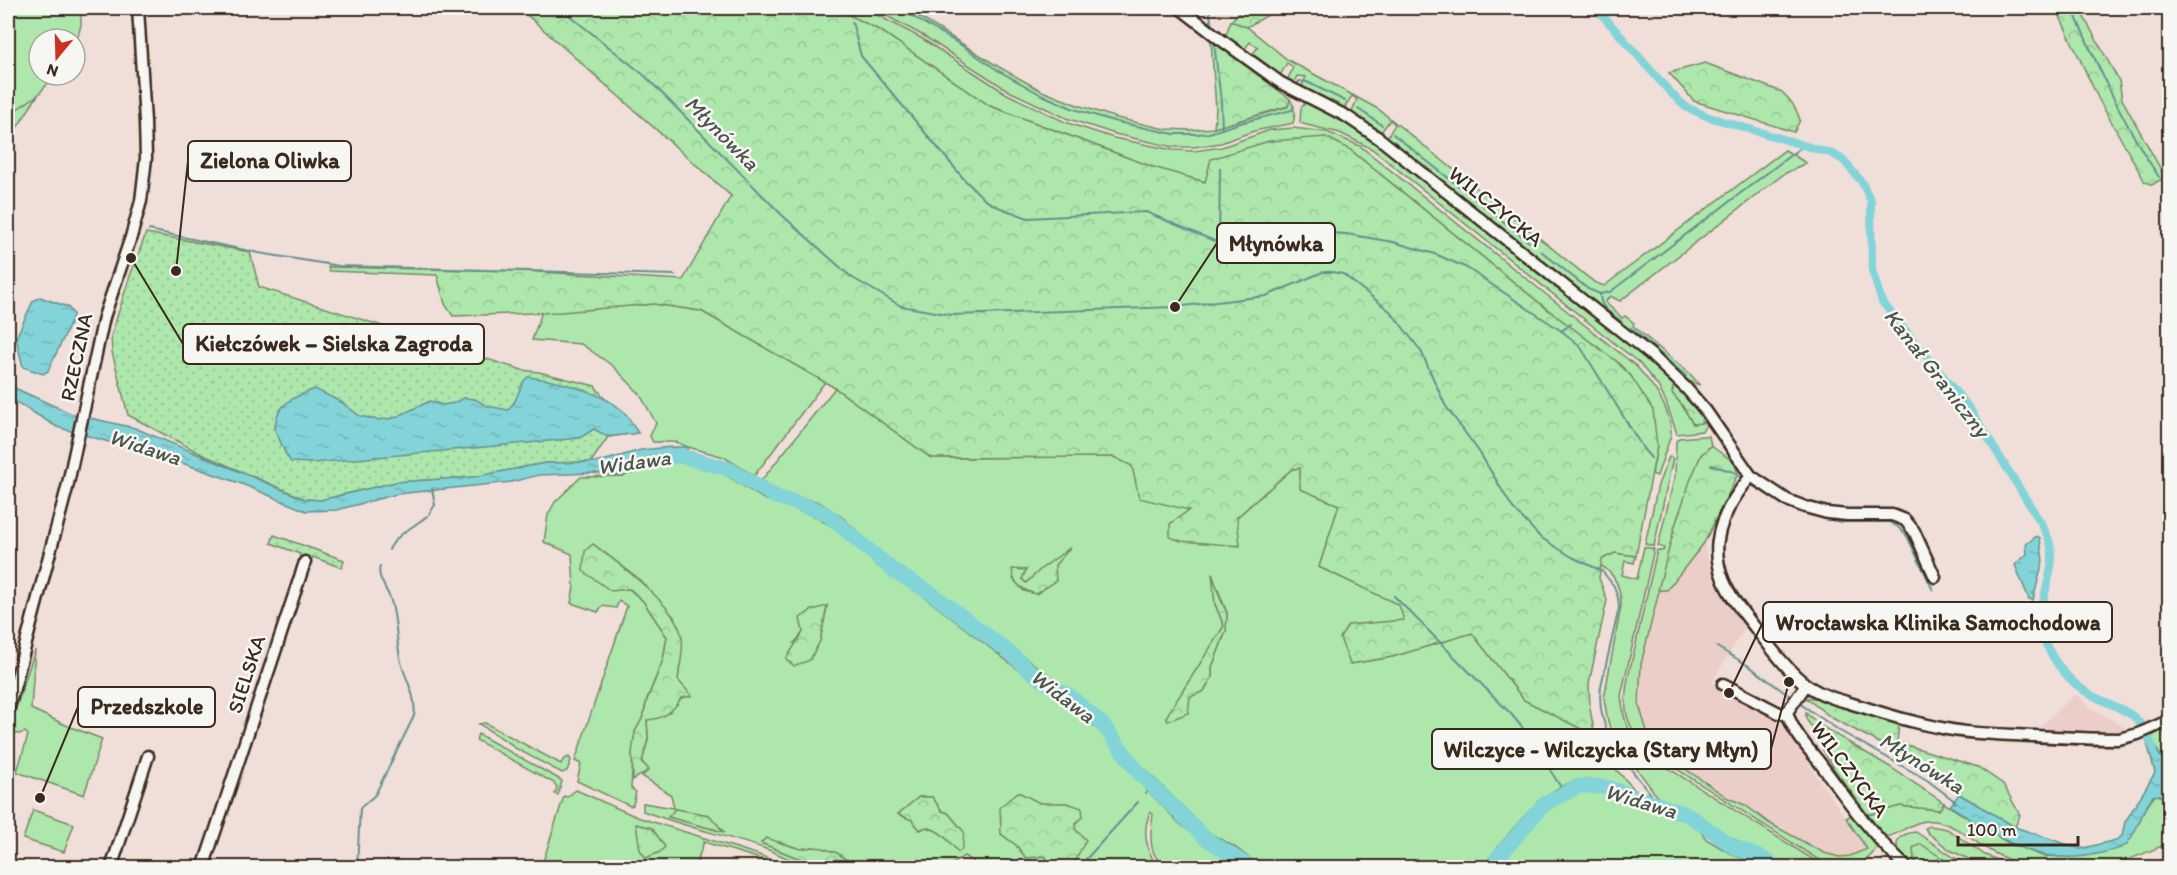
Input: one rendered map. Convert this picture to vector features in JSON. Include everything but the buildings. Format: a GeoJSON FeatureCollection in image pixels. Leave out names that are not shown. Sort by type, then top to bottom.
{"type":"FeatureCollection","features":[{"type":"Feature","properties":{"kind":"street","name":"RZECZNA"},"geometry":{"type":"LineString","coordinates":[[8,711],[75,452],[104,317],[132,237],[142,190],[146,158],[138,8]]}},
{"type":"Feature","properties":{"kind":"street","name":"WILCZYCKA"},"geometry":{"type":"LineString","coordinates":[[1180,8],[1274,79],[1346,116],[1380,139],[1650,354],[1686,388],[1706,411],[1752,476],[1787,500],[1815,511],[1847,515],[1899,516],[1914,531],[1935,577]]}},
{"type":"Feature","properties":{"kind":"street"},"geometry":{"type":"LineString","coordinates":[[1752,476],[1720,525],[1716,552],[1719,567],[1736,603],[1803,689],[1874,711],[1959,731],[2119,739],[2138,734],[2169,720]]}},
{"type":"Feature","properties":{"kind":"street","name":"SIELSKA"},"geometry":{"type":"LineString","coordinates":[[203,867],[305,562]]}},
{"type":"Feature","properties":{"kind":"street"},"geometry":{"type":"LineString","coordinates":[[1724,684],[1779,713],[1789,711]]}},
{"type":"Feature","properties":{"kind":"street","name":"WILCZYCKA"},"geometry":{"type":"LineString","coordinates":[[1803,689],[1789,711],[1799,736],[1862,820],[1907,867]]}},
{"type":"Feature","properties":{"kind":"street"},"geometry":{"type":"LineString","coordinates":[[111,867],[148,756]]}},
{"type":"Feature","properties":{"kind":"shaded area"},"geometry":{"type":"Polygon","coordinates":[[[1704,543],[1708,561],[1747,624],[1712,682],[1763,709],[1789,729],[1815,774],[1867,848],[1850,856],[1840,857],[1824,853],[1769,823],[1745,805],[1728,798],[1674,761],[1672,753],[1650,741],[1639,705],[1641,664],[1658,590],[1667,590],[1704,543]]]}},
{"type":"Feature","properties":{"kind":"shaded area"},"geometry":{"type":"Polygon","coordinates":[[[2075,694],[2093,709],[2127,729],[2113,734],[2045,732],[2040,727],[2075,694]]]}},
{"type":"Feature","properties":{"kind":"green space"},"geometry":{"type":"Polygon","coordinates":[[[8,8],[80,8],[80,27],[27,27],[27,87],[45,87],[38,95],[10,114],[8,113],[8,8]]]}},
{"type":"Feature","properties":{"kind":"green space"},"geometry":{"type":"Polygon","coordinates":[[[519,8],[733,8],[743,14],[749,8],[776,8],[776,11],[788,14],[791,8],[835,8],[881,31],[990,106],[1150,166],[1205,182],[1211,159],[1269,141],[1326,137],[1349,149],[1547,309],[1616,361],[1631,376],[1653,410],[1657,446],[1636,556],[1615,553],[1602,559],[1599,578],[1607,600],[1589,683],[1590,709],[1595,736],[1524,700],[1472,633],[1392,657],[1350,664],[1340,638],[1348,625],[1404,620],[1399,605],[1319,567],[1339,505],[1300,489],[1300,468],[1292,469],[1237,517],[1240,546],[1181,541],[1170,537],[1170,524],[1189,510],[1139,498],[1132,466],[1114,457],[931,458],[835,388],[701,311],[654,304],[561,312],[453,316],[445,304],[437,275],[329,271],[328,267],[520,271],[683,280],[731,196],[519,8]]]}},
{"type":"Feature","properties":{"kind":"green space"},"geometry":{"type":"Polygon","coordinates":[[[835,8],[864,8],[921,38],[1007,94],[1065,122],[1114,138],[1173,150],[1194,151],[1222,147],[1270,130],[1293,128],[1327,132],[1360,146],[1636,366],[1660,398],[1670,425],[1671,435],[1657,476],[1652,474],[1657,446],[1631,376],[1616,361],[1547,309],[1349,149],[1325,137],[1206,182],[1181,176],[990,106],[881,31],[835,8]]]}},
{"type":"Feature","properties":{"kind":"green space"},"geometry":{"type":"Polygon","coordinates":[[[872,8],[905,8],[1042,91],[1117,118],[1165,129],[1214,128],[1288,107],[1290,99],[1293,105],[1294,120],[1293,123],[1254,131],[1221,143],[1194,147],[1173,147],[1115,134],[1066,118],[1009,91],[922,35],[872,8]]]}},
{"type":"Feature","properties":{"kind":"green space"},"geometry":{"type":"Polygon","coordinates":[[[1244,8],[1280,8],[1247,27],[1231,21],[1244,8]]]}},
{"type":"Feature","properties":{"kind":"green space"},"geometry":{"type":"Polygon","coordinates":[[[2056,8],[2079,8],[2119,81],[2122,99],[2165,177],[2152,185],[2145,182],[2098,98],[2056,8]]]}},
{"type":"Feature","properties":{"kind":"green space"},"geometry":{"type":"Polygon","coordinates":[[[1231,21],[1247,27],[1288,60],[1378,109],[1594,282],[1604,286],[1785,150],[1806,163],[1784,174],[1620,301],[1610,296],[1605,302],[1622,318],[1625,316],[1634,323],[1633,326],[1700,385],[1686,380],[1647,345],[1387,138],[1395,124],[1390,120],[1381,132],[1351,114],[1357,99],[1352,96],[1341,109],[1299,87],[1302,86],[1306,77],[1297,76],[1293,84],[1289,82],[1293,67],[1287,63],[1279,75],[1252,55],[1258,47],[1250,42],[1244,50],[1227,39],[1226,34],[1231,21]]]}},
{"type":"Feature","properties":{"kind":"green space"},"geometry":{"type":"Polygon","coordinates":[[[1211,40],[1290,99],[1288,106],[1214,128],[1216,109],[1211,40]]]}},
{"type":"Feature","properties":{"kind":"green space"},"geometry":{"type":"Polygon","coordinates":[[[1705,63],[1782,92],[1793,105],[1800,120],[1794,132],[1694,101],[1669,73],[1705,63]]]}},
{"type":"Feature","properties":{"kind":"green space"},"geometry":{"type":"Polygon","coordinates":[[[38,95],[8,142],[8,113],[10,114],[38,95]]]}},
{"type":"Feature","properties":{"kind":"green space"},"geometry":{"type":"Polygon","coordinates":[[[1306,102],[1340,117],[1360,130],[1611,328],[1674,384],[1672,393],[1693,424],[1706,422],[1702,431],[1677,434],[1658,386],[1639,363],[1372,149],[1340,133],[1300,122],[1301,108],[1306,102]]]}},
{"type":"Feature","properties":{"kind":"green space"},"geometry":{"type":"Polygon","coordinates":[[[146,233],[250,252],[259,287],[522,370],[595,386],[604,398],[624,413],[638,433],[608,437],[591,462],[545,463],[475,477],[396,482],[321,500],[305,499],[201,454],[128,415],[112,352],[111,336],[146,233]]]}},
{"type":"Feature","properties":{"kind":"green space"},"geometry":{"type":"Polygon","coordinates":[[[654,304],[701,311],[825,382],[754,476],[724,457],[676,442],[653,442],[650,436],[656,423],[639,393],[613,366],[581,344],[532,340],[542,312],[654,304]]]}},
{"type":"Feature","properties":{"kind":"green space"},"geometry":{"type":"Polygon","coordinates":[[[1674,384],[1702,418],[1701,423],[1693,424],[1672,393],[1674,384]]]}},
{"type":"Feature","properties":{"kind":"green space"},"geometry":{"type":"Polygon","coordinates":[[[835,388],[931,458],[1114,457],[1237,517],[1292,469],[1300,468],[1301,489],[1339,505],[1319,567],[1400,605],[1404,620],[1350,664],[1392,657],[1472,633],[1524,700],[1595,736],[1600,752],[1635,790],[1608,782],[1581,780],[1551,792],[1525,815],[1481,867],[1262,867],[1233,846],[1209,833],[1137,761],[1100,714],[928,585],[888,560],[842,517],[819,502],[782,493],[761,481],[835,388]],[[1068,550],[1026,583],[1022,579],[1026,570],[1013,579],[1024,591],[1036,594],[1055,581],[1055,565],[1068,550]],[[1213,577],[1215,604],[1224,626],[1182,691],[1190,697],[1204,691],[1212,677],[1212,667],[1226,631],[1227,613],[1213,577]]]}},
{"type":"Feature","properties":{"kind":"green space"},"geometry":{"type":"Polygon","coordinates":[[[1709,436],[1711,446],[1701,455],[1675,526],[1641,664],[1639,705],[1650,741],[1672,754],[1674,761],[1728,798],[1745,805],[1769,823],[1824,853],[1840,857],[1850,856],[1867,849],[1846,818],[1852,815],[1877,846],[1873,853],[1862,862],[1848,866],[1825,864],[1664,761],[1641,742],[1627,716],[1625,699],[1627,682],[1657,550],[1663,551],[1664,548],[1658,546],[1675,475],[1676,441],[1679,438],[1709,436]]]}},
{"type":"Feature","properties":{"kind":"green space"},"geometry":{"type":"Polygon","coordinates":[[[1711,446],[1734,462],[1738,474],[1704,543],[1667,590],[1658,590],[1690,481],[1701,455],[1711,446]]]}},
{"type":"Feature","properties":{"kind":"green space"},"geometry":{"type":"Polygon","coordinates":[[[1669,457],[1673,458],[1654,546],[1645,544],[1658,485],[1669,457]]]}},
{"type":"Feature","properties":{"kind":"green space"},"geometry":{"type":"Polygon","coordinates":[[[671,461],[681,461],[721,472],[764,499],[820,518],[857,546],[877,566],[918,592],[1033,681],[1069,704],[1105,736],[1142,785],[1179,823],[1202,842],[1227,858],[1225,860],[1227,863],[1243,867],[1190,868],[1162,862],[1157,858],[1152,847],[1153,814],[1150,812],[1146,824],[1146,836],[1153,860],[1151,863],[1123,867],[1066,867],[1076,823],[1067,803],[1040,804],[1001,834],[1016,845],[1026,858],[1045,856],[1052,867],[981,867],[964,856],[951,865],[952,867],[856,867],[837,853],[813,847],[800,849],[780,842],[761,843],[820,867],[798,863],[763,848],[643,811],[643,803],[674,808],[671,795],[642,776],[649,770],[642,762],[648,739],[647,719],[658,718],[667,713],[681,698],[678,681],[682,638],[674,617],[638,578],[593,544],[629,589],[643,601],[667,637],[663,660],[647,699],[643,717],[635,732],[631,788],[636,792],[633,805],[630,806],[577,781],[581,764],[575,761],[627,606],[619,601],[616,608],[602,606],[598,612],[571,603],[574,587],[572,554],[544,542],[548,515],[555,502],[581,477],[623,476],[671,461]],[[827,606],[794,643],[820,641],[827,606]],[[919,797],[898,814],[912,820],[920,830],[926,827],[941,834],[958,852],[959,826],[948,813],[942,811],[932,797],[919,797]],[[675,809],[669,817],[723,832],[709,815],[675,809]]]}},
{"type":"Feature","properties":{"kind":"green space"},"geometry":{"type":"Polygon","coordinates":[[[274,535],[344,560],[342,568],[313,557],[310,563],[299,559],[300,554],[271,543],[274,535]]]}},
{"type":"Feature","properties":{"kind":"green space"},"geometry":{"type":"Polygon","coordinates":[[[593,544],[645,586],[670,612],[682,638],[678,680],[692,696],[681,698],[671,711],[663,716],[647,720],[648,739],[642,762],[649,770],[633,780],[632,753],[635,732],[643,717],[647,700],[663,660],[667,637],[643,601],[630,589],[611,591],[583,571],[585,551],[593,544]]]}},
{"type":"Feature","properties":{"kind":"green space"},"geometry":{"type":"Polygon","coordinates":[[[1071,547],[1055,565],[1056,581],[1036,594],[1026,591],[1016,582],[1012,569],[1026,570],[1022,579],[1026,583],[1071,547]]]}},
{"type":"Feature","properties":{"kind":"green space"},"geometry":{"type":"Polygon","coordinates":[[[1644,547],[1654,549],[1621,696],[1629,730],[1638,744],[1652,758],[1825,867],[1784,867],[1716,829],[1702,818],[1660,800],[1612,736],[1604,698],[1621,600],[1614,577],[1600,565],[1602,559],[1615,553],[1636,556],[1634,563],[1625,561],[1622,575],[1637,579],[1644,547]]]}},
{"type":"Feature","properties":{"kind":"green space"},"geometry":{"type":"Polygon","coordinates":[[[1212,573],[1227,613],[1226,631],[1212,667],[1212,677],[1204,691],[1190,697],[1188,713],[1168,721],[1166,717],[1224,626],[1215,604],[1212,573]]]}},
{"type":"Feature","properties":{"kind":"green space"},"geometry":{"type":"Polygon","coordinates":[[[827,606],[820,641],[810,660],[794,666],[786,659],[803,632],[800,618],[812,610],[827,606]]]}},
{"type":"Feature","properties":{"kind":"green space"},"geometry":{"type":"Polygon","coordinates":[[[35,650],[31,709],[102,739],[84,795],[17,772],[28,735],[25,732],[19,734],[8,732],[35,650]]]}},
{"type":"Feature","properties":{"kind":"green space"},"geometry":{"type":"Polygon","coordinates":[[[1806,698],[1817,698],[1899,724],[1897,742],[1978,767],[2003,784],[2020,815],[2015,827],[1959,794],[1897,752],[1832,718],[1806,698]]]}},
{"type":"Feature","properties":{"kind":"green space"},"geometry":{"type":"Polygon","coordinates":[[[1806,713],[1821,726],[1890,767],[1944,803],[1939,810],[1900,806],[1868,815],[1835,770],[1818,736],[1806,719],[1806,713]]]}},
{"type":"Feature","properties":{"kind":"green space"},"geometry":{"type":"Polygon","coordinates":[[[485,723],[561,764],[569,757],[571,760],[567,771],[562,773],[513,747],[479,724],[485,723]]]}},
{"type":"Feature","properties":{"kind":"green space"},"geometry":{"type":"Polygon","coordinates":[[[2161,731],[2165,734],[2169,733],[2169,772],[2150,737],[2161,731]]]}},
{"type":"Feature","properties":{"kind":"green space"},"geometry":{"type":"Polygon","coordinates":[[[478,734],[562,781],[558,795],[555,794],[557,787],[554,783],[476,740],[478,734]]]}},
{"type":"Feature","properties":{"kind":"green space"},"geometry":{"type":"Polygon","coordinates":[[[576,790],[637,817],[790,867],[762,867],[764,860],[704,842],[695,867],[541,868],[564,796],[567,797],[576,790]]]}},
{"type":"Feature","properties":{"kind":"green space"},"geometry":{"type":"Polygon","coordinates":[[[1599,791],[1624,797],[1689,822],[1699,829],[1706,839],[1762,867],[1496,867],[1513,845],[1544,813],[1567,797],[1580,792],[1599,791]]]}},
{"type":"Feature","properties":{"kind":"green space"},"geometry":{"type":"Polygon","coordinates":[[[1018,792],[1040,803],[1067,803],[1082,808],[1083,817],[1076,823],[1075,829],[1086,840],[1073,864],[1066,867],[1052,867],[1045,856],[1026,858],[1016,845],[1001,834],[1000,807],[1018,792]]]}},
{"type":"Feature","properties":{"kind":"green space"},"geometry":{"type":"Polygon","coordinates":[[[2156,794],[2162,797],[2169,820],[2169,832],[2167,833],[2169,843],[2118,863],[2089,868],[2039,867],[2023,864],[1988,850],[1952,826],[1935,821],[1919,822],[1884,837],[1868,815],[1900,806],[1939,810],[1944,803],[2008,843],[2045,857],[2130,838],[2144,810],[2156,794]]]}},
{"type":"Feature","properties":{"kind":"green space"},"geometry":{"type":"Polygon","coordinates":[[[919,797],[932,797],[942,811],[948,813],[964,832],[962,849],[958,852],[941,834],[926,827],[920,830],[912,820],[898,814],[919,797]]]}},
{"type":"Feature","properties":{"kind":"green space"},"geometry":{"type":"Polygon","coordinates":[[[675,809],[709,815],[724,832],[668,817],[675,809]]]}},
{"type":"Feature","properties":{"kind":"green space"},"geometry":{"type":"Polygon","coordinates":[[[33,810],[74,824],[64,852],[23,839],[33,810]]]}},
{"type":"Feature","properties":{"kind":"green space"},"geometry":{"type":"Polygon","coordinates":[[[636,824],[652,828],[665,847],[660,852],[646,858],[640,850],[636,824]]]}},
{"type":"Feature","properties":{"kind":"green space"},"geometry":{"type":"Polygon","coordinates":[[[1930,826],[1947,829],[1985,855],[2016,867],[1985,867],[1950,850],[1928,833],[1925,828],[1930,826]]]}},
{"type":"Feature","properties":{"kind":"green space"},"geometry":{"type":"Polygon","coordinates":[[[1916,832],[1955,858],[1976,867],[1955,867],[1946,862],[1914,860],[1923,867],[1908,862],[1898,851],[1897,844],[1905,834],[1916,832]]]}},
{"type":"Feature","properties":{"kind":"green space"},"geometry":{"type":"Polygon","coordinates":[[[766,838],[800,849],[823,848],[837,853],[856,867],[820,867],[761,843],[766,838]]]}},
{"type":"Feature","properties":{"kind":"green space"},"geometry":{"type":"Polygon","coordinates":[[[1921,844],[1955,867],[1923,867],[1914,860],[1913,848],[1921,844]]]}},
{"type":"Feature","properties":{"kind":"water"},"geometry":{"type":"Polygon","coordinates":[[[40,297],[68,307],[73,314],[48,371],[43,374],[23,367],[16,338],[33,301],[40,297]]]}},
{"type":"Feature","properties":{"kind":"water"},"geometry":{"type":"Polygon","coordinates":[[[528,377],[579,388],[605,399],[625,413],[638,433],[608,437],[594,429],[580,438],[313,463],[291,462],[275,430],[278,414],[282,408],[299,395],[315,389],[341,402],[360,416],[378,420],[394,418],[430,401],[443,405],[464,398],[475,399],[487,406],[508,410],[528,377]]]}},
{"type":"Feature","properties":{"kind":"water"},"geometry":{"type":"Polygon","coordinates":[[[8,385],[72,414],[135,428],[305,499],[321,500],[396,482],[474,477],[545,463],[599,462],[641,450],[688,447],[681,461],[654,465],[623,476],[593,473],[539,475],[511,482],[397,494],[337,510],[306,511],[242,484],[182,463],[57,427],[8,397],[8,385]]]}},
{"type":"Feature","properties":{"kind":"water"},"geometry":{"type":"Polygon","coordinates":[[[2037,536],[2040,538],[2043,561],[2033,600],[2029,599],[2015,565],[2027,554],[2026,544],[2037,536]]]}},
{"type":"Feature","properties":{"kind":"water"},"geometry":{"type":"Polygon","coordinates":[[[2150,737],[2169,772],[2169,820],[2162,797],[2153,796],[2131,838],[2127,844],[2118,849],[2078,857],[2039,854],[2003,839],[1950,806],[1959,794],[2015,827],[2080,849],[2116,840],[2122,836],[2125,822],[2155,773],[2146,739],[2150,737]]]}},
{"type":"Feature","properties":{"kind":"waterway","name":"Młynówka"},"geometry":{"type":"LineString","coordinates":[[560,8],[644,75],[782,215],[851,277],[901,306],[952,315],[1175,307],[1266,296],[1323,272],[1343,274],[1391,312],[1421,351],[1445,405],[1480,453],[1512,507],[1540,537],[1572,557],[1602,571],[1614,586],[1619,608],[1601,686],[1600,703],[1603,720],[1626,763],[1658,803]]}},
{"type":"Feature","properties":{"kind":"waterway"},"geometry":{"type":"LineString","coordinates":[[898,8],[1040,94],[1074,109],[1117,122],[1174,134],[1209,133],[1292,110],[1294,106]]}},
{"type":"Feature","properties":{"kind":"waterway"},"geometry":{"type":"LineString","coordinates":[[1209,8],[1212,27]]}},
{"type":"Feature","properties":{"kind":"waterway","name":"Kanał Graniczny"},"geometry":{"type":"LineString","coordinates":[[1596,8],[1686,107],[1709,117],[1833,154],[1843,160],[1861,181],[1871,201],[1872,270],[1882,302],[1970,409],[2049,539],[2052,558],[2042,605],[2041,627],[2050,652],[2058,665],[2079,687],[2133,716],[2153,747]]}},
{"type":"Feature","properties":{"kind":"waterway"},"geometry":{"type":"LineString","coordinates":[[2072,8],[2123,116],[2159,177]]}},
{"type":"Feature","properties":{"kind":"waterway"},"geometry":{"type":"LineString","coordinates":[[852,22],[861,56],[963,178],[985,200],[1028,218],[1146,212],[1219,243],[1237,246],[1283,248],[1316,232],[1346,234],[1393,242],[1435,254],[1467,268],[1563,332],[1580,346],[1651,458]]}},
{"type":"Feature","properties":{"kind":"waterway"},"geometry":{"type":"LineString","coordinates":[[1214,42],[1222,129]]}},
{"type":"Feature","properties":{"kind":"waterway"},"geometry":{"type":"LineString","coordinates":[[1298,83],[1299,81],[1307,82],[1345,101]]}},
{"type":"Feature","properties":{"kind":"waterway"},"geometry":{"type":"LineString","coordinates":[[1358,109],[1382,125]]}},
{"type":"Feature","properties":{"kind":"waterway"},"geometry":{"type":"LineString","coordinates":[[1393,134],[1529,242]]}},
{"type":"Feature","properties":{"kind":"waterway"},"geometry":{"type":"LineString","coordinates":[[1541,251],[1588,289],[1600,294],[1610,292],[1804,145]]}},
{"type":"Feature","properties":{"kind":"waterway"},"geometry":{"type":"LineString","coordinates":[[1219,243],[1220,168]]}},
{"type":"Feature","properties":{"kind":"waterway"},"geometry":{"type":"LineString","coordinates":[[2164,186],[2170,194]]}},
{"type":"Feature","properties":{"kind":"waterway"},"geometry":{"type":"LineString","coordinates":[[149,230],[259,253],[339,266],[675,275]]}},
{"type":"Feature","properties":{"kind":"waterway"},"geometry":{"type":"LineString","coordinates":[[1600,294],[1604,307],[1621,321]]}},
{"type":"Feature","properties":{"kind":"waterway"},"geometry":{"type":"LineString","coordinates":[[1561,331],[1571,324]]}},
{"type":"Feature","properties":{"kind":"waterway"},"geometry":{"type":"LineString","coordinates":[[1631,328],[1686,376]]}},
{"type":"Feature","properties":{"kind":"waterway","name":"Widawa"},"geometry":{"type":"LineString","coordinates":[[664,457],[681,456],[729,469],[776,497],[816,509],[829,516],[895,572],[931,593],[1028,669],[1070,696],[1103,725],[1139,773],[1205,838],[1252,868]]}},
{"type":"Feature","properties":{"kind":"waterway"},"geometry":{"type":"LineString","coordinates":[[1711,465],[1734,472],[1742,478]]}},
{"type":"Feature","properties":{"kind":"waterway"},"geometry":{"type":"LineString","coordinates":[[1751,485],[1796,511],[1842,522],[1889,522],[1898,527],[1907,536],[1933,590]]}},
{"type":"Feature","properties":{"kind":"waterway"},"geometry":{"type":"LineString","coordinates":[[429,514],[435,505],[432,489]]}},
{"type":"Feature","properties":{"kind":"waterway"},"geometry":{"type":"LineString","coordinates":[[389,550],[401,535],[427,516]]}},
{"type":"Feature","properties":{"kind":"waterway"},"geometry":{"type":"LineString","coordinates":[[357,868],[360,808],[375,795],[414,716],[415,709],[401,662],[393,609],[381,579],[380,566]]}},
{"type":"Feature","properties":{"kind":"waterway"},"geometry":{"type":"LineString","coordinates":[[1394,596],[1511,714],[1526,732],[1564,792]]}},
{"type":"Feature","properties":{"kind":"waterway","name":"Młynówka"},"geometry":{"type":"LineString","coordinates":[[1717,647],[1749,666],[1792,698]]}},
{"type":"Feature","properties":{"kind":"waterway","name":"Młynówka"},"geometry":{"type":"LineString","coordinates":[[1799,703],[1840,731],[1927,780],[1956,802]]}},
{"type":"Feature","properties":{"kind":"waterway"},"geometry":{"type":"LineString","coordinates":[[1146,793],[1153,786]]}},
{"type":"Feature","properties":{"kind":"waterway","name":"Widawa"},"geometry":{"type":"LineString","coordinates":[[1489,868],[1544,804],[1579,786],[1607,787],[1689,815],[1732,846],[1764,859],[1776,868]]}},
{"type":"Feature","properties":{"kind":"waterway"},"geometry":{"type":"LineString","coordinates":[[1078,868],[1138,802]]}},
{"type":"Feature","properties":{"kind":"waterway","name":"Widawa"},"geometry":{"type":"LineString","coordinates":[[1227,861],[1235,855]]}},
{"type":"Feature","properties":{"kind":"place","name":"Kiełczówek – Sielska Zagroda"},"geometry":{"type":"Point","coordinates":[131,258]}},
{"type":"Feature","properties":{"kind":"place","name":"Zielona Oliwka"},"geometry":{"type":"Point","coordinates":[176,271]}},
{"type":"Feature","properties":{"kind":"place","name":"Młynówka"},"geometry":{"type":"Point","coordinates":[1175,307]}},
{"type":"Feature","properties":{"kind":"place","name":"Wilczyce - Wilczycka (Stary Młyn)"},"geometry":{"type":"Point","coordinates":[1789,682]}},
{"type":"Feature","properties":{"kind":"place","name":"Wrocławska Klinika Samochodowa"},"geometry":{"type":"Point","coordinates":[1729,693]}},
{"type":"Feature","properties":{"kind":"place","name":"Przedszkole"},"geometry":{"type":"Point","coordinates":[40,798]}}]}
